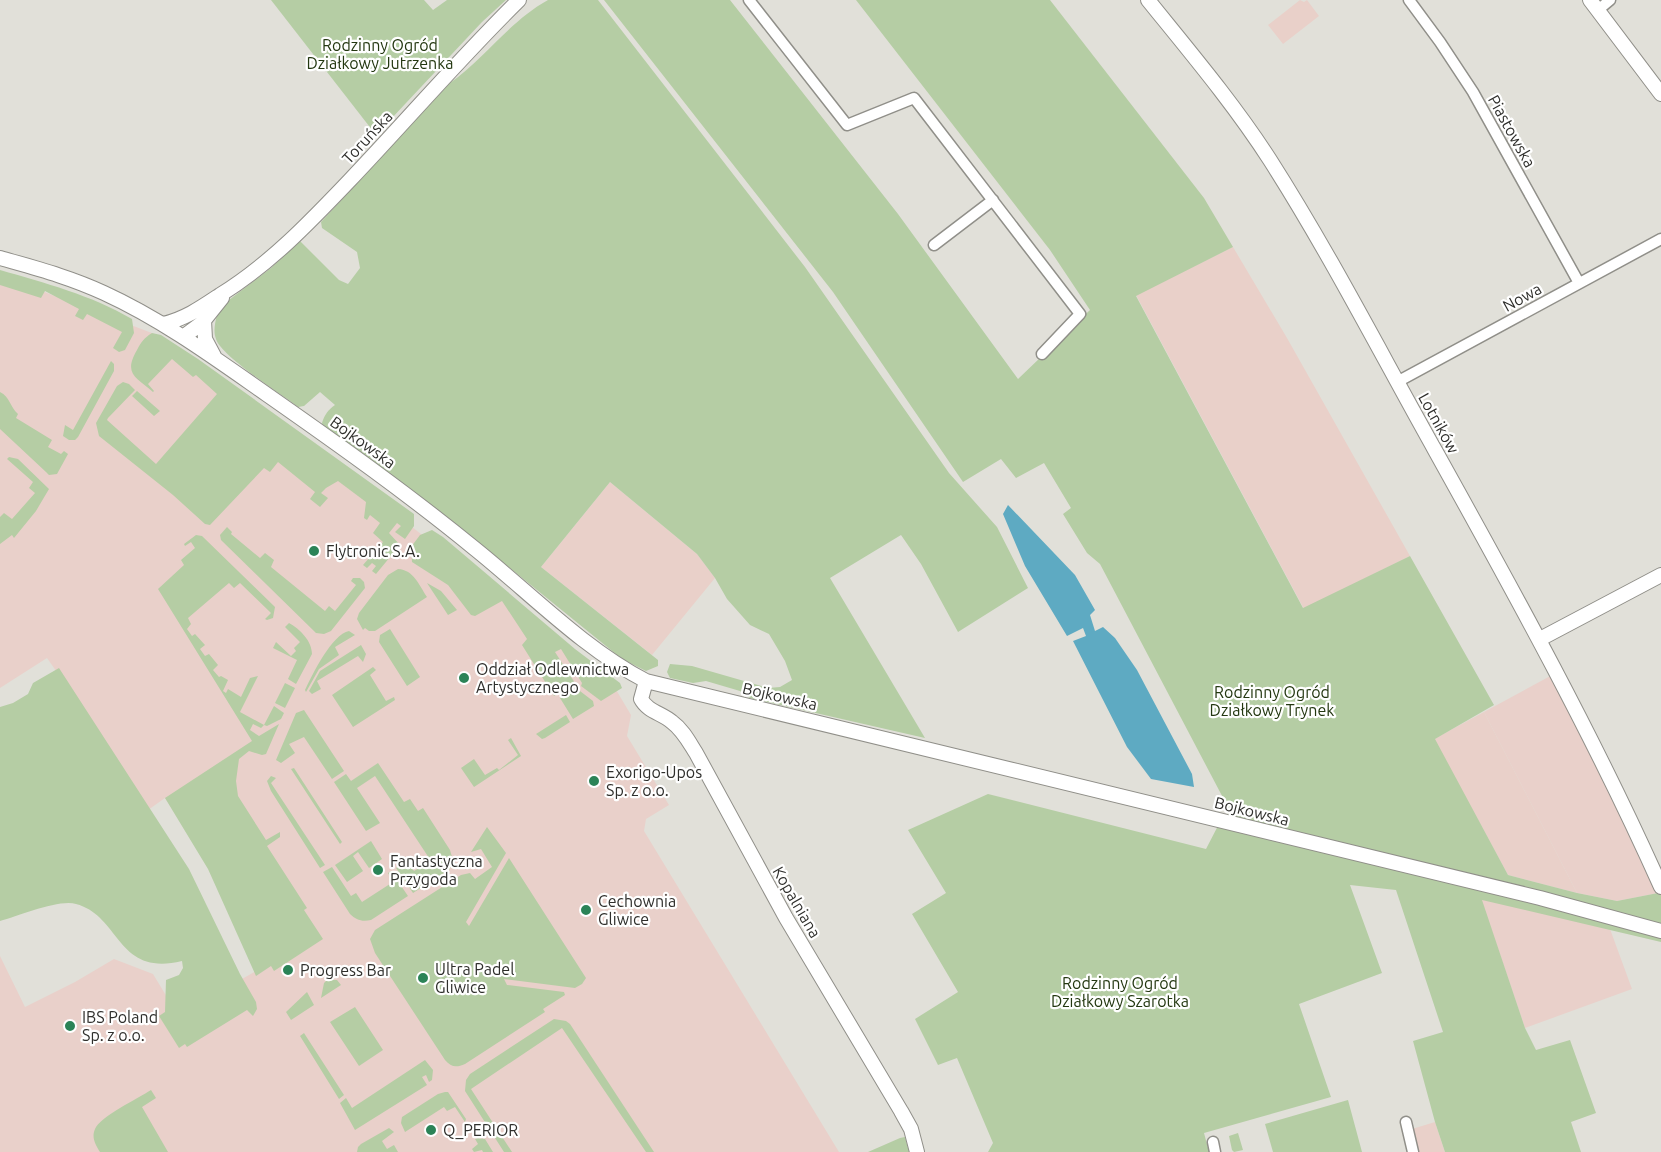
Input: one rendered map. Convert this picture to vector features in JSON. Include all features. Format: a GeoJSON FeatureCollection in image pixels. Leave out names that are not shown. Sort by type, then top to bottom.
{"type":"FeatureCollection","features":[{"type":"Feature","properties":{"kind":"street","name":"Toruńska"},"geometry":{"type":"LineString","coordinates":[[163,324],[199,316],[283,248],[519,0]]}},
{"type":"Feature","properties":{"kind":"street"},"geometry":{"type":"LineString","coordinates":[[749,0],[847,125],[914,98],[1080,314],[1042,354]]}},
{"type":"Feature","properties":{"kind":"street","name":"Lotników"},"geometry":{"type":"LineString","coordinates":[[1148,0],[1214,82],[1270,160],[1327,256],[1540,639],[1618,793],[1661,886]]}},
{"type":"Feature","properties":{"kind":"street","name":"Piastowska"},"geometry":{"type":"LineString","coordinates":[[1409,0],[1473,92],[1579,283]]}},
{"type":"Feature","properties":{"kind":"street"},"geometry":{"type":"LineString","coordinates":[[1610,0],[1594,5],[1661,94]]}},
{"type":"Feature","properties":{"kind":"street"},"geometry":{"type":"LineString","coordinates":[[934,245],[993,200]]}},
{"type":"Feature","properties":{"kind":"street","name":"Nowa"},"geometry":{"type":"LineString","coordinates":[[1397,382],[1661,239]]}},
{"type":"Feature","properties":{"kind":"street","name":"Bojkowska"},"geometry":{"type":"LineString","coordinates":[[0,258],[77,281],[118,300],[183,337],[432,513],[596,650],[618,666],[646,681],[1540,898],[1661,931]]}},
{"type":"Feature","properties":{"kind":"street"},"geometry":{"type":"LineString","coordinates":[[183,337],[186,324],[199,316],[205,339],[215,358]]}},
{"type":"Feature","properties":{"kind":"street"},"geometry":{"type":"LineString","coordinates":[[1540,639],[1661,575]]}},
{"type":"Feature","properties":{"kind":"street","name":"Kopalniana"},"geometry":{"type":"LineString","coordinates":[[646,681],[641,699],[643,703],[670,719],[686,737],[786,918],[911,1129],[916,1152]]}},
{"type":"Feature","properties":{"kind":"street"},"geometry":{"type":"LineString","coordinates":[[1406,1122],[1413,1152]]}},
{"type":"Feature","properties":{"kind":"shaded area"},"geometry":{"type":"Polygon","coordinates":[[[1300,0],[1304,2],[1307,0],[1319,16],[1283,44],[1268,25],[1300,0]]]}},
{"type":"Feature","properties":{"kind":"shaded area"},"geometry":{"type":"Polygon","coordinates":[[[1233,247],[1410,556],[1304,609],[1136,295],[1233,247]]]}},
{"type":"Feature","properties":{"kind":"shaded area"},"geometry":{"type":"Polygon","coordinates":[[[0,275],[157,335],[397,515],[615,688],[631,715],[627,736],[669,805],[646,819],[644,831],[839,1152],[0,1152],[0,956],[25,1007],[114,959],[153,974],[193,1040],[242,979],[309,941],[185,828],[165,798],[148,810],[47,658],[0,688],[0,275]]]}},
{"type":"Feature","properties":{"kind":"shaded area"},"geometry":{"type":"Polygon","coordinates":[[[610,482],[697,554],[715,578],[652,655],[541,567],[610,482]]]}},
{"type":"Feature","properties":{"kind":"shaded area"},"geometry":{"type":"Polygon","coordinates":[[[1554,674],[1658,893],[1617,901],[1577,893],[1484,712],[1554,674]]]}},
{"type":"Feature","properties":{"kind":"shaded area"},"geometry":{"type":"Polygon","coordinates":[[[1484,712],[1577,893],[1508,875],[1434,739],[1484,712]]]}},
{"type":"Feature","properties":{"kind":"shaded area"},"geometry":{"type":"Polygon","coordinates":[[[1481,899],[1610,929],[1632,989],[1525,1028],[1481,899]]]}},
{"type":"Feature","properties":{"kind":"shaded area"},"geometry":{"type":"Polygon","coordinates":[[[1435,1122],[1445,1152],[1419,1152],[1412,1129],[1435,1122]]]}},
{"type":"Feature","properties":{"kind":"green space","name":"Rodzinny Ogród Działkowy Jutrzenka"},"geometry":{"type":"Polygon","coordinates":[[[271,0],[424,0],[433,10],[447,0],[506,0],[482,22],[376,135],[271,0]]]}},
{"type":"Feature","properties":{"kind":"green space"},"geometry":{"type":"Polygon","coordinates":[[[548,0],[598,0],[805,267],[949,473],[997,527],[1028,588],[958,632],[921,564],[901,535],[830,578],[925,738],[750,698],[740,691],[706,681],[693,683],[670,678],[667,672],[670,664],[692,666],[768,688],[780,687],[792,680],[785,661],[769,634],[750,625],[727,599],[697,554],[610,482],[541,567],[658,660],[658,666],[646,671],[622,659],[448,518],[323,426],[326,415],[335,405],[320,392],[304,406],[298,407],[240,365],[220,346],[216,339],[214,330],[217,315],[215,314],[221,306],[271,268],[300,241],[339,280],[348,284],[360,268],[357,252],[322,228],[321,222],[450,83],[522,18],[548,0]]]}},
{"type":"Feature","properties":{"kind":"green space"},"geometry":{"type":"Polygon","coordinates":[[[604,0],[730,0],[898,214],[1018,379],[1090,310],[1050,250],[856,0],[1050,0],[1204,198],[1233,247],[1136,296],[1303,608],[1410,556],[1494,705],[1435,739],[1508,875],[1617,901],[1661,891],[1661,942],[1482,900],[1525,1028],[1536,1050],[1570,1040],[1596,1113],[1571,1122],[1581,1152],[1445,1152],[1413,1041],[1443,1032],[1396,890],[1350,885],[1382,973],[1299,1004],[1331,1097],[1204,1133],[1209,1152],[988,1152],[993,1143],[957,1058],[938,1065],[915,1019],[958,992],[912,914],[946,893],[908,830],[988,794],[1206,849],[1221,820],[1230,811],[1100,564],[1087,553],[1063,514],[1071,508],[1044,463],[1016,478],[1001,459],[963,482],[833,292],[604,0]]]}},
{"type":"Feature","properties":{"kind":"green space"},"geometry":{"type":"Polygon","coordinates":[[[0,270],[84,296],[132,319],[134,333],[125,350],[119,352],[113,348],[122,332],[87,314],[83,320],[75,316],[79,309],[45,291],[41,298],[0,285],[0,270]]]}},
{"type":"Feature","properties":{"kind":"green space"},"geometry":{"type":"Polygon","coordinates":[[[152,333],[161,335],[198,359],[414,514],[414,526],[405,539],[395,532],[401,526],[397,523],[389,533],[400,545],[376,574],[372,571],[376,566],[372,563],[367,568],[363,565],[383,542],[373,533],[380,523],[370,515],[367,520],[364,518],[366,502],[338,481],[321,493],[328,498],[320,507],[310,499],[315,492],[278,462],[270,472],[264,468],[210,525],[205,524],[173,495],[99,436],[96,423],[117,386],[123,382],[129,384],[135,390],[107,420],[156,464],[217,394],[196,375],[193,377],[172,359],[148,384],[153,392],[137,378],[131,370],[133,358],[141,342],[152,333]]]}},
{"type":"Feature","properties":{"kind":"green space"},"geometry":{"type":"Polygon","coordinates":[[[111,361],[114,364],[114,371],[78,437],[75,440],[69,440],[63,436],[65,425],[73,430],[111,361]]]}},
{"type":"Feature","properties":{"kind":"green space"},"geometry":{"type":"Polygon","coordinates":[[[137,391],[160,411],[154,416],[132,396],[137,391]]]}},
{"type":"Feature","properties":{"kind":"green space"},"geometry":{"type":"Polygon","coordinates":[[[0,392],[18,414],[16,418],[52,440],[48,447],[61,454],[64,451],[68,454],[57,474],[49,475],[0,429],[0,392]]]}},
{"type":"Feature","properties":{"kind":"green space"},"geometry":{"type":"Polygon","coordinates":[[[9,457],[18,459],[49,489],[36,511],[14,538],[12,535],[0,544],[0,517],[4,513],[12,519],[35,493],[29,488],[33,482],[7,459],[9,457]]]}},
{"type":"Feature","properties":{"kind":"green space"},"geometry":{"type":"Polygon","coordinates":[[[227,527],[232,532],[231,534],[260,558],[265,553],[274,560],[271,567],[325,611],[329,606],[335,611],[356,585],[351,581],[353,578],[360,578],[365,588],[331,631],[324,634],[316,633],[221,540],[220,535],[227,527]]]}},
{"type":"Feature","properties":{"kind":"green space"},"geometry":{"type":"Polygon","coordinates":[[[432,530],[575,649],[620,683],[622,688],[601,701],[581,686],[582,683],[561,649],[555,652],[575,683],[554,696],[522,645],[527,639],[502,601],[475,616],[471,615],[448,585],[412,562],[411,547],[420,535],[432,530]]]}},
{"type":"Feature","properties":{"kind":"green space"},"geometry":{"type":"Polygon","coordinates":[[[196,535],[202,536],[275,607],[273,618],[265,619],[271,613],[240,583],[234,588],[229,583],[188,618],[191,624],[187,629],[192,636],[195,634],[205,645],[200,649],[205,656],[209,654],[218,665],[213,670],[219,677],[228,680],[223,691],[226,693],[228,689],[241,697],[250,678],[258,676],[240,712],[264,725],[261,728],[253,724],[250,730],[259,736],[279,724],[266,754],[249,751],[239,759],[236,781],[238,796],[266,840],[280,832],[280,837],[267,846],[307,908],[304,910],[323,939],[274,971],[271,966],[256,976],[208,869],[165,798],[252,741],[158,589],[184,565],[181,560],[195,548],[191,542],[185,546],[184,544],[196,535]]]}},
{"type":"Feature","properties":{"kind":"green space"},"geometry":{"type":"Polygon","coordinates":[[[398,569],[412,575],[427,597],[375,631],[365,628],[363,630],[357,619],[359,613],[388,575],[398,569]]]}},
{"type":"Feature","properties":{"kind":"green space"},"geometry":{"type":"Polygon","coordinates":[[[427,583],[441,591],[457,610],[448,615],[427,583]]]}},
{"type":"Feature","properties":{"kind":"green space"},"geometry":{"type":"Polygon","coordinates":[[[289,623],[305,636],[312,654],[296,684],[288,679],[297,660],[273,648],[276,642],[291,656],[296,651],[294,648],[300,642],[285,627],[289,623]]]}},
{"type":"Feature","properties":{"kind":"green space"},"geometry":{"type":"Polygon","coordinates":[[[390,629],[420,677],[407,686],[379,642],[380,635],[390,629]]]}},
{"type":"Feature","properties":{"kind":"green space"},"geometry":{"type":"Polygon","coordinates":[[[349,631],[355,635],[335,647],[339,655],[319,669],[306,692],[312,675],[329,647],[336,639],[349,631]]]}},
{"type":"Feature","properties":{"kind":"green space"},"geometry":{"type":"Polygon","coordinates":[[[361,645],[366,654],[363,662],[358,656],[317,681],[321,689],[312,694],[309,691],[320,671],[361,645]]]}},
{"type":"Feature","properties":{"kind":"green space"},"geometry":{"type":"Polygon","coordinates":[[[373,667],[376,670],[370,675],[386,701],[394,697],[395,700],[353,727],[332,695],[373,667]]]}},
{"type":"Feature","properties":{"kind":"green space"},"geometry":{"type":"Polygon","coordinates":[[[59,668],[189,869],[256,1002],[257,1009],[253,1016],[247,1010],[187,1047],[185,1044],[179,1048],[159,1016],[165,1012],[166,980],[179,975],[183,968],[182,961],[160,964],[144,961],[131,953],[102,920],[91,911],[76,904],[49,906],[0,921],[0,707],[13,703],[28,694],[33,683],[59,668]]]}},
{"type":"Feature","properties":{"kind":"green space"},"geometry":{"type":"Polygon","coordinates":[[[285,683],[295,688],[285,708],[275,703],[285,683]]]}},
{"type":"Feature","properties":{"kind":"green space"},"geometry":{"type":"Polygon","coordinates":[[[576,688],[593,701],[594,706],[573,719],[560,698],[576,688]]]}},
{"type":"Feature","properties":{"kind":"green space"},"geometry":{"type":"Polygon","coordinates":[[[274,706],[284,713],[281,719],[267,726],[264,725],[274,706]]]}},
{"type":"Feature","properties":{"kind":"green space"},"geometry":{"type":"Polygon","coordinates":[[[304,710],[344,771],[332,779],[304,737],[289,744],[295,753],[281,763],[276,760],[296,713],[304,710]]]}},
{"type":"Feature","properties":{"kind":"green space"},"geometry":{"type":"Polygon","coordinates":[[[566,715],[570,722],[545,738],[542,739],[536,734],[566,715]]]}},
{"type":"Feature","properties":{"kind":"green space"},"geometry":{"type":"Polygon","coordinates":[[[511,738],[521,756],[474,787],[461,768],[474,759],[485,775],[497,768],[499,770],[518,755],[508,740],[511,738]]]}},
{"type":"Feature","properties":{"kind":"green space"},"geometry":{"type":"Polygon","coordinates":[[[378,763],[404,802],[410,799],[418,811],[423,808],[450,850],[452,857],[450,869],[413,893],[396,868],[407,861],[414,871],[431,861],[375,776],[357,788],[380,823],[366,831],[334,782],[346,774],[351,781],[378,763]]]}},
{"type":"Feature","properties":{"kind":"green space"},"geometry":{"type":"Polygon","coordinates":[[[294,768],[342,842],[340,844],[291,769],[294,768]]]}},
{"type":"Feature","properties":{"kind":"green space"},"geometry":{"type":"Polygon","coordinates":[[[271,776],[276,778],[271,783],[325,865],[320,868],[271,791],[267,781],[271,776]]]}},
{"type":"Feature","properties":{"kind":"green space"},"geometry":{"type":"Polygon","coordinates":[[[487,827],[506,853],[466,922],[469,926],[509,858],[586,978],[575,988],[504,979],[507,985],[564,992],[565,995],[543,1009],[545,1012],[465,1064],[454,1066],[445,1060],[375,953],[370,939],[375,930],[461,875],[470,873],[475,879],[492,867],[481,849],[471,852],[487,827]]]}},
{"type":"Feature","properties":{"kind":"green space"},"geometry":{"type":"Polygon","coordinates":[[[371,841],[382,859],[369,868],[358,852],[353,856],[363,871],[347,882],[335,865],[371,841]]]}},
{"type":"Feature","properties":{"kind":"green space"},"geometry":{"type":"Polygon","coordinates":[[[332,867],[351,896],[356,893],[362,902],[393,882],[388,873],[391,871],[408,896],[371,920],[357,919],[350,914],[323,872],[332,867]]]}},
{"type":"Feature","properties":{"kind":"green space"},"geometry":{"type":"Polygon","coordinates":[[[331,976],[341,985],[321,998],[324,983],[331,976]]]}},
{"type":"Feature","properties":{"kind":"green space"},"geometry":{"type":"Polygon","coordinates":[[[307,992],[314,1005],[291,1020],[286,1012],[307,992]]]}},
{"type":"Feature","properties":{"kind":"green space"},"geometry":{"type":"Polygon","coordinates":[[[355,1007],[383,1050],[359,1066],[330,1022],[355,1007]]]}},
{"type":"Feature","properties":{"kind":"green space"},"geometry":{"type":"Polygon","coordinates":[[[554,1019],[570,1024],[654,1152],[646,1152],[562,1028],[471,1089],[512,1152],[504,1152],[465,1091],[466,1080],[470,1074],[554,1019]]]}},
{"type":"Feature","properties":{"kind":"green space"},"geometry":{"type":"Polygon","coordinates":[[[304,1033],[344,1095],[339,1099],[300,1036],[304,1033]]]}},
{"type":"Feature","properties":{"kind":"green space"},"geometry":{"type":"Polygon","coordinates":[[[425,1060],[433,1070],[432,1080],[429,1082],[426,1075],[422,1077],[427,1085],[355,1130],[340,1103],[346,1098],[352,1108],[425,1060]]]}},
{"type":"Feature","properties":{"kind":"green space"},"geometry":{"type":"Polygon","coordinates":[[[151,1090],[156,1098],[142,1107],[168,1152],[100,1152],[94,1141],[98,1124],[111,1113],[151,1090]]]}},
{"type":"Feature","properties":{"kind":"green space"},"geometry":{"type":"Polygon","coordinates":[[[448,1092],[466,1119],[465,1122],[455,1107],[447,1111],[444,1107],[405,1132],[401,1123],[402,1117],[448,1092]]]}},
{"type":"Feature","properties":{"kind":"green space"},"geometry":{"type":"Polygon","coordinates":[[[1348,1100],[1362,1152],[1273,1152],[1265,1124],[1348,1100]]]}},
{"type":"Feature","properties":{"kind":"green space"},"geometry":{"type":"Polygon","coordinates":[[[389,1128],[394,1132],[382,1141],[387,1149],[394,1145],[398,1152],[357,1152],[361,1144],[389,1128]]]}},
{"type":"Feature","properties":{"kind":"green space"},"geometry":{"type":"Polygon","coordinates":[[[1238,1133],[1243,1150],[1234,1152],[1229,1136],[1238,1133]]]}},
{"type":"Feature","properties":{"kind":"green space"},"geometry":{"type":"Polygon","coordinates":[[[905,1137],[909,1152],[868,1152],[900,1138],[905,1137]]]}},
{"type":"Feature","properties":{"kind":"green space"},"geometry":{"type":"Polygon","coordinates":[[[475,1139],[485,1139],[493,1152],[482,1150],[474,1152],[472,1149],[478,1144],[475,1139]]]}},
{"type":"Feature","properties":{"kind":"water"},"geometry":{"type":"Polygon","coordinates":[[[1008,505],[1075,575],[1095,610],[1090,615],[1095,631],[1103,627],[1115,638],[1137,670],[1192,774],[1194,787],[1151,779],[1127,747],[1073,641],[1086,636],[1083,628],[1067,636],[1025,566],[1003,514],[1008,505]]]}},
{"type":"Feature","properties":{"kind":"place","name":"Flytronic S.A."},"geometry":{"type":"Point","coordinates":[314,551]}},
{"type":"Feature","properties":{"kind":"place","name":"Oddział Odlewnictwa Artystycznego"},"geometry":{"type":"Point","coordinates":[464,678]}},
{"type":"Feature","properties":{"kind":"place","name":"Exorigo-Upos Sp. z o.o."},"geometry":{"type":"Point","coordinates":[594,781]}},
{"type":"Feature","properties":{"kind":"place","name":"Fantastyczna Przygoda"},"geometry":{"type":"Point","coordinates":[378,870]}},
{"type":"Feature","properties":{"kind":"place","name":"Cechownia Gliwice"},"geometry":{"type":"Point","coordinates":[586,910]}},
{"type":"Feature","properties":{"kind":"place","name":"Progress Bar"},"geometry":{"type":"Point","coordinates":[288,970]}},
{"type":"Feature","properties":{"kind":"place","name":"Ultra Padel Gliwice"},"geometry":{"type":"Point","coordinates":[423,978]}},
{"type":"Feature","properties":{"kind":"place","name":"IBS Poland Sp. z o.o."},"geometry":{"type":"Point","coordinates":[70,1026]}},
{"type":"Feature","properties":{"kind":"place","name":"Q_PERIOR"},"geometry":{"type":"Point","coordinates":[431,1130]}},
{"type":"Feature","properties":{"kind":"park label","name":"Rodzinny Ogród Działkowy Trynek"},"geometry":{"type":"Point","coordinates":[1272,701]}},
{"type":"Feature","properties":{"kind":"park label","name":"Rodzinny Ogród Działkowy Szarotka"},"geometry":{"type":"Point","coordinates":[1120,992]}}]}
